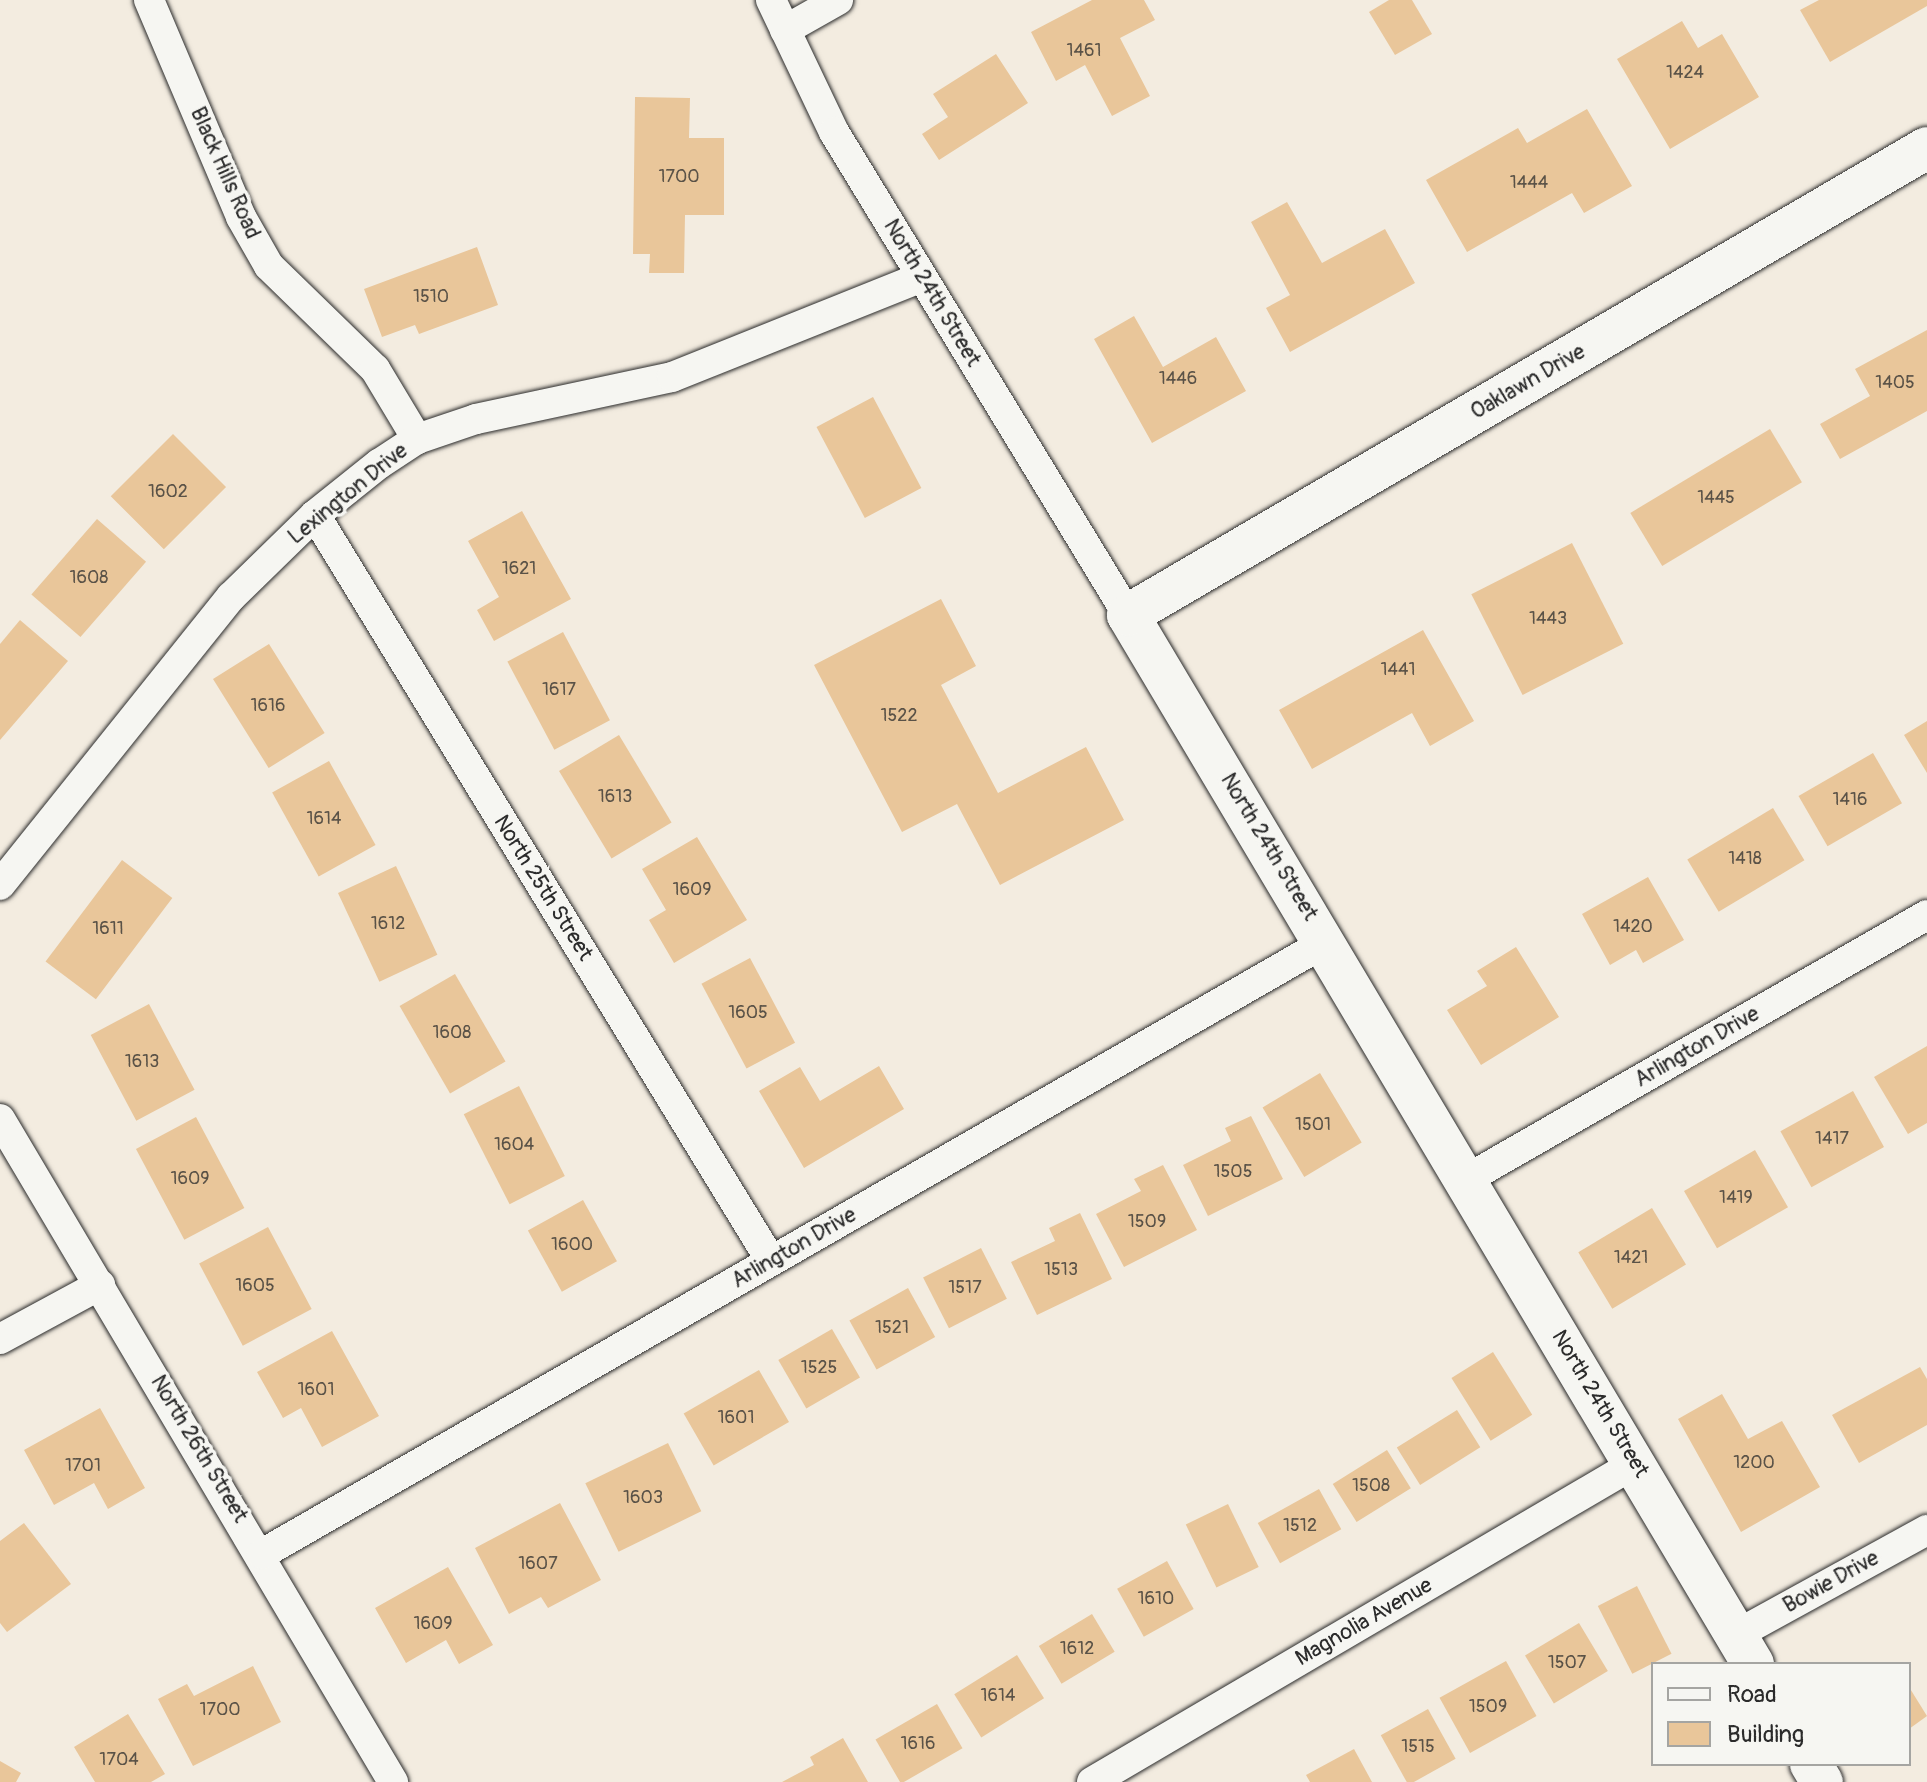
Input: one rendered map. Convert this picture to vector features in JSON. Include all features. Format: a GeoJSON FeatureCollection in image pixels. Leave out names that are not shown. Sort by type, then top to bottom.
{"type":"FeatureCollection","features":[{"type":"Feature","properties":{"kind":"street","name":"Black Hills Road"},"geometry":{"type":"LineString","coordinates":[[149,0],[241,217],[269,266],[375,369],[417,439]]}},
{"type":"Feature","properties":{"kind":"street","name":"North 24th Street"},"geometry":{"type":"LineString","coordinates":[[771,0],[834,132],[1326,942],[1744,1649]]}},
{"type":"Feature","properties":{"kind":"street"},"geometry":{"type":"LineString","coordinates":[[785,30],[838,0]]}},
{"type":"Feature","properties":{"kind":"street","name":"Oaklawn Drive"},"geometry":{"type":"LineString","coordinates":[[1128,615],[1927,148]]}},
{"type":"Feature","properties":{"kind":"street","name":"Lexington Drive"},"geometry":{"type":"LineString","coordinates":[[0,885],[231,597],[315,515],[417,439],[476,419],[672,377],[922,277]]}},
{"type":"Feature","properties":{"kind":"street","name":"North 25th Street"},"geometry":{"type":"LineString","coordinates":[[315,515],[771,1261]]}},
{"type":"Feature","properties":{"kind":"street","name":"Arlington Drive"},"geometry":{"type":"LineString","coordinates":[[1467,1179],[1927,915]]}},
{"type":"Feature","properties":{"kind":"street","name":"Arlington Drive"},"geometry":{"type":"LineString","coordinates":[[262,1554],[1326,942]]}},
{"type":"Feature","properties":{"kind":"street","name":"North 26th Street"},"geometry":{"type":"LineString","coordinates":[[0,1119],[262,1554],[393,1782]]}},
{"type":"Feature","properties":{"kind":"street"},"geometry":{"type":"LineString","coordinates":[[0,1339],[100,1285]]}},
{"type":"Feature","properties":{"kind":"street","name":"Magnolia Avenue"},"geometry":{"type":"LineString","coordinates":[[1092,1782],[1636,1463]]}},
{"type":"Feature","properties":{"kind":"street","name":"Bowie Drive"},"geometry":{"type":"LineString","coordinates":[[1744,1649],[1927,1530]]}},
{"type":"Feature","properties":{"kind":"building"},"geometry":{"type":"Polygon","coordinates":[[[1092,0],[1144,0],[1155,20],[1120,38],[1150,96],[1112,116],[1085,65],[1056,81],[1031,32],[1092,0]]]}},
{"type":"Feature","properties":{"kind":"building"},"geometry":{"type":"Polygon","coordinates":[[[1389,0],[1412,0],[1432,34],[1395,55],[1369,12],[1389,0]]]}},
{"type":"Feature","properties":{"kind":"building"},"geometry":{"type":"Polygon","coordinates":[[[1819,0],[1927,0],[1927,6],[1830,62],[1800,10],[1819,0]]]}},
{"type":"Feature","properties":{"kind":"building"},"geometry":{"type":"Polygon","coordinates":[[[1682,21],[1698,48],[1722,34],[1759,97],[1670,149],[1617,59],[1682,21]]]}},
{"type":"Feature","properties":{"kind":"building"},"geometry":{"type":"Polygon","coordinates":[[[996,54],[1028,103],[939,160],[922,134],[948,117],[933,94],[996,54]]]}},
{"type":"Feature","properties":{"kind":"building"},"geometry":{"type":"Polygon","coordinates":[[[635,97],[690,98],[689,138],[724,138],[724,215],[685,215],[684,273],[649,273],[650,254],[633,254],[635,97]]]}},
{"type":"Feature","properties":{"kind":"building"},"geometry":{"type":"Polygon","coordinates":[[[1587,109],[1632,186],[1584,213],[1572,193],[1467,252],[1426,180],[1518,128],[1527,143],[1587,109]]]}},
{"type":"Feature","properties":{"kind":"building"},"geometry":{"type":"Polygon","coordinates":[[[1287,202],[1322,263],[1385,229],[1415,283],[1290,352],[1266,308],[1290,295],[1251,222],[1287,202]]]}},
{"type":"Feature","properties":{"kind":"building"},"geometry":{"type":"Polygon","coordinates":[[[477,247],[498,305],[419,334],[415,325],[382,337],[364,289],[477,247]]]}},
{"type":"Feature","properties":{"kind":"building"},"geometry":{"type":"Polygon","coordinates":[[[1134,316],[1163,367],[1216,337],[1246,391],[1152,443],[1094,339],[1134,316]]]}},
{"type":"Feature","properties":{"kind":"building"},"geometry":{"type":"Polygon","coordinates":[[[1927,330],[1927,411],[1840,459],[1820,424],[1870,396],[1855,369],[1927,330]]]}},
{"type":"Feature","properties":{"kind":"building"},"geometry":{"type":"Polygon","coordinates":[[[873,397],[921,488],[865,518],[816,427],[873,397]]]}},
{"type":"Feature","properties":{"kind":"building"},"geometry":{"type":"Polygon","coordinates":[[[1770,429],[1802,482],[1662,566],[1630,513],[1770,429]]]}},
{"type":"Feature","properties":{"kind":"building"},"geometry":{"type":"Polygon","coordinates":[[[173,434],[226,487],[164,549],[111,496],[173,434]]]}},
{"type":"Feature","properties":{"kind":"building"},"geometry":{"type":"Polygon","coordinates":[[[522,511],[571,599],[494,641],[477,610],[499,597],[468,541],[522,511]]]}},
{"type":"Feature","properties":{"kind":"building"},"geometry":{"type":"Polygon","coordinates":[[[97,519],[146,562],[80,637],[31,594],[97,519]]]}},
{"type":"Feature","properties":{"kind":"building"},"geometry":{"type":"Polygon","coordinates":[[[1572,543],[1623,644],[1523,695],[1471,594],[1572,543]]]}},
{"type":"Feature","properties":{"kind":"building"},"geometry":{"type":"Polygon","coordinates":[[[941,599],[976,666],[941,685],[998,793],[1086,747],[1124,820],[1000,885],[957,804],[902,832],[814,665],[941,599]]]}},
{"type":"Feature","properties":{"kind":"building"},"geometry":{"type":"Polygon","coordinates":[[[20,620],[68,661],[0,740],[0,644],[20,620]]]}},
{"type":"Feature","properties":{"kind":"building"},"geometry":{"type":"Polygon","coordinates":[[[1423,630],[1474,721],[1430,746],[1412,713],[1312,769],[1279,710],[1423,630]]]}},
{"type":"Feature","properties":{"kind":"building"},"geometry":{"type":"Polygon","coordinates":[[[563,632],[610,720],[554,750],[507,662],[563,632]]]}},
{"type":"Feature","properties":{"kind":"building"},"geometry":{"type":"Polygon","coordinates":[[[269,644],[325,733],[269,768],[213,679],[269,644]]]}},
{"type":"Feature","properties":{"kind":"building"},"geometry":{"type":"Polygon","coordinates":[[[1927,721],[1927,773],[1904,735],[1927,721]]]}},
{"type":"Feature","properties":{"kind":"building"},"geometry":{"type":"Polygon","coordinates":[[[619,735],[672,822],[612,858],[559,771],[619,735]]]}},
{"type":"Feature","properties":{"kind":"building"},"geometry":{"type":"Polygon","coordinates":[[[1873,753],[1902,803],[1828,846],[1799,796],[1873,753]]]}},
{"type":"Feature","properties":{"kind":"building"},"geometry":{"type":"Polygon","coordinates":[[[329,761],[376,845],[319,876],[272,793],[329,761]]]}},
{"type":"Feature","properties":{"kind":"building"},"geometry":{"type":"Polygon","coordinates":[[[1773,808],[1804,860],[1719,912],[1687,860],[1773,808]]]}},
{"type":"Feature","properties":{"kind":"building"},"geometry":{"type":"Polygon","coordinates":[[[697,837],[747,920],[674,963],[649,920],[666,910],[642,869],[697,837]]]}},
{"type":"Feature","properties":{"kind":"building"},"geometry":{"type":"Polygon","coordinates":[[[122,860],[172,898],[96,999],[46,961],[122,860]]]}},
{"type":"Feature","properties":{"kind":"building"},"geometry":{"type":"Polygon","coordinates":[[[396,866],[437,955],[379,982],[338,893],[396,866]]]}},
{"type":"Feature","properties":{"kind":"building"},"geometry":{"type":"Polygon","coordinates":[[[1648,877],[1684,940],[1643,963],[1636,950],[1610,965],[1582,914],[1648,877]]]}},
{"type":"Feature","properties":{"kind":"building"},"geometry":{"type":"Polygon","coordinates":[[[1516,947],[1559,1017],[1481,1065],[1447,1010],[1487,986],[1477,971],[1516,947]]]}},
{"type":"Feature","properties":{"kind":"building"},"geometry":{"type":"Polygon","coordinates":[[[750,958],[795,1043],[747,1069],[701,984],[750,958]]]}},
{"type":"Feature","properties":{"kind":"building"},"geometry":{"type":"Polygon","coordinates":[[[455,974],[506,1061],[450,1093],[400,1006],[455,974]]]}},
{"type":"Feature","properties":{"kind":"building"},"geometry":{"type":"Polygon","coordinates":[[[149,1004],[195,1090],[136,1121],[91,1035],[149,1004]]]}},
{"type":"Feature","properties":{"kind":"building"},"geometry":{"type":"Polygon","coordinates":[[[1927,1046],[1927,1123],[1908,1134],[1874,1077],[1927,1046]]]}},
{"type":"Feature","properties":{"kind":"building"},"geometry":{"type":"Polygon","coordinates":[[[879,1066],[904,1109],[804,1168],[759,1091],[800,1067],[820,1101],[879,1066]]]}},
{"type":"Feature","properties":{"kind":"building"},"geometry":{"type":"Polygon","coordinates":[[[1320,1073],[1362,1142],[1304,1177],[1263,1108],[1320,1073]]]}},
{"type":"Feature","properties":{"kind":"building"},"geometry":{"type":"Polygon","coordinates":[[[519,1086],[565,1176],[510,1204],[464,1114],[519,1086]]]}},
{"type":"Feature","properties":{"kind":"building"},"geometry":{"type":"Polygon","coordinates":[[[1853,1091],[1884,1147],[1811,1187],[1780,1131],[1853,1091]]]}},
{"type":"Feature","properties":{"kind":"building"},"geometry":{"type":"Polygon","coordinates":[[[1251,1116],[1283,1179],[1208,1216],[1183,1165],[1231,1141],[1225,1128],[1251,1116]]]}},
{"type":"Feature","properties":{"kind":"building"},"geometry":{"type":"Polygon","coordinates":[[[196,1117],[244,1208],[184,1240],[136,1149],[196,1117]]]}},
{"type":"Feature","properties":{"kind":"building"},"geometry":{"type":"Polygon","coordinates":[[[1755,1150],[1788,1207],[1717,1248],[1684,1191],[1755,1150]]]}},
{"type":"Feature","properties":{"kind":"building"},"geometry":{"type":"Polygon","coordinates":[[[1163,1165],[1197,1230],[1124,1267],[1096,1214],[1141,1191],[1134,1179],[1163,1165]]]}},
{"type":"Feature","properties":{"kind":"building"},"geometry":{"type":"Polygon","coordinates":[[[583,1200],[617,1261],[562,1292],[528,1231],[583,1200]]]}},
{"type":"Feature","properties":{"kind":"building"},"geometry":{"type":"Polygon","coordinates":[[[1652,1208],[1686,1265],[1612,1309],[1578,1252],[1652,1208]]]}},
{"type":"Feature","properties":{"kind":"building"},"geometry":{"type":"Polygon","coordinates":[[[1080,1213],[1112,1279],[1037,1315],[1011,1262],[1055,1241],[1049,1228],[1080,1213]]]}},
{"type":"Feature","properties":{"kind":"building"},"geometry":{"type":"Polygon","coordinates":[[[268,1227],[312,1309],[243,1346],[199,1264],[268,1227]]]}},
{"type":"Feature","properties":{"kind":"building"},"geometry":{"type":"Polygon","coordinates":[[[981,1248],[1007,1299],[949,1328],[923,1278],[981,1248]]]}},
{"type":"Feature","properties":{"kind":"building"},"geometry":{"type":"Polygon","coordinates":[[[908,1288],[935,1337],[877,1369],[849,1320],[908,1288]]]}},
{"type":"Feature","properties":{"kind":"building"},"geometry":{"type":"Polygon","coordinates":[[[832,1329],[860,1377],[806,1408],[778,1360],[832,1329]]]}},
{"type":"Feature","properties":{"kind":"building"},"geometry":{"type":"Polygon","coordinates":[[[332,1331],[379,1416],[322,1447],[301,1408],[283,1418],[257,1372],[332,1331]]]}},
{"type":"Feature","properties":{"kind":"building"},"geometry":{"type":"Polygon","coordinates":[[[1493,1352],[1532,1415],[1491,1441],[1451,1378],[1493,1352]]]}},
{"type":"Feature","properties":{"kind":"building"},"geometry":{"type":"Polygon","coordinates":[[[1920,1367],[1927,1379],[1927,1425],[1859,1463],[1832,1415],[1920,1367]]]}},
{"type":"Feature","properties":{"kind":"building"},"geometry":{"type":"Polygon","coordinates":[[[759,1370],[789,1422],[714,1465],[684,1414],[759,1370]]]}},
{"type":"Feature","properties":{"kind":"building"},"geometry":{"type":"Polygon","coordinates":[[[1722,1394],[1748,1439],[1782,1421],[1820,1487],[1741,1532],[1678,1419],[1722,1394]]]}},
{"type":"Feature","properties":{"kind":"building"},"geometry":{"type":"Polygon","coordinates":[[[100,1408],[145,1488],[108,1509],[94,1483],[54,1505],[24,1450],[100,1408]]]}},
{"type":"Feature","properties":{"kind":"building"},"geometry":{"type":"Polygon","coordinates":[[[1457,1410],[1480,1447],[1420,1485],[1397,1448],[1457,1410]]]}},
{"type":"Feature","properties":{"kind":"building"},"geometry":{"type":"Polygon","coordinates":[[[668,1443],[701,1511],[619,1552],[585,1483],[668,1443]]]}},
{"type":"Feature","properties":{"kind":"building"},"geometry":{"type":"Polygon","coordinates":[[[1387,1450],[1411,1488],[1357,1522],[1333,1484],[1387,1450]]]}},
{"type":"Feature","properties":{"kind":"building"},"geometry":{"type":"Polygon","coordinates":[[[1319,1489],[1341,1529],[1280,1563],[1258,1523],[1319,1489]]]}},
{"type":"Feature","properties":{"kind":"building"},"geometry":{"type":"Polygon","coordinates":[[[560,1503],[601,1580],[548,1608],[541,1597],[509,1614],[475,1548],[560,1503]]]}},
{"type":"Feature","properties":{"kind":"building"},"geometry":{"type":"Polygon","coordinates":[[[1228,1504],[1259,1567],[1216,1588],[1186,1525],[1228,1504]]]}},
{"type":"Feature","properties":{"kind":"building"},"geometry":{"type":"Polygon","coordinates":[[[24,1523],[71,1584],[7,1632],[0,1623],[0,1541],[24,1523]]]}},
{"type":"Feature","properties":{"kind":"building"},"geometry":{"type":"Polygon","coordinates":[[[1167,1561],[1194,1609],[1144,1637],[1117,1589],[1167,1561]]]}},
{"type":"Feature","properties":{"kind":"building"},"geometry":{"type":"Polygon","coordinates":[[[448,1567],[493,1645],[459,1664],[446,1640],[406,1663],[375,1608],[448,1567]]]}},
{"type":"Feature","properties":{"kind":"building"},"geometry":{"type":"Polygon","coordinates":[[[1637,1586],[1672,1654],[1632,1674],[1598,1606],[1637,1586]]]}},
{"type":"Feature","properties":{"kind":"building"},"geometry":{"type":"Polygon","coordinates":[[[1092,1614],[1115,1652],[1062,1684],[1039,1646],[1092,1614]]]}},
{"type":"Feature","properties":{"kind":"building"},"geometry":{"type":"Polygon","coordinates":[[[1579,1623],[1608,1671],[1554,1703],[1525,1655],[1579,1623]]]}},
{"type":"Feature","properties":{"kind":"building"},"geometry":{"type":"Polygon","coordinates":[[[1017,1655],[1044,1698],[981,1737],[954,1694],[1017,1655]]]}},
{"type":"Feature","properties":{"kind":"building"},"geometry":{"type":"Polygon","coordinates":[[[1506,1661],[1537,1716],[1470,1753],[1440,1698],[1506,1661]]]}},
{"type":"Feature","properties":{"kind":"building"},"geometry":{"type":"Polygon","coordinates":[[[253,1666],[281,1722],[193,1766],[158,1699],[187,1684],[194,1696],[253,1666]]]}},
{"type":"Feature","properties":{"kind":"building"},"geometry":{"type":"Polygon","coordinates":[[[1911,1690],[1927,1716],[1911,1728],[1911,1690]]]}},
{"type":"Feature","properties":{"kind":"building"},"geometry":{"type":"Polygon","coordinates":[[[937,1704],[962,1748],[900,1782],[876,1740],[937,1704]]]}},
{"type":"Feature","properties":{"kind":"building"},"geometry":{"type":"Polygon","coordinates":[[[1428,1709],[1456,1759],[1414,1782],[1407,1782],[1381,1735],[1428,1709]]]}},
{"type":"Feature","properties":{"kind":"building"},"geometry":{"type":"Polygon","coordinates":[[[128,1714],[165,1774],[151,1782],[95,1782],[74,1747],[128,1714]]]}},
{"type":"Feature","properties":{"kind":"building"},"geometry":{"type":"Polygon","coordinates":[[[843,1738],[868,1782],[782,1782],[814,1765],[810,1757],[843,1738]]]}},
{"type":"Feature","properties":{"kind":"building"},"geometry":{"type":"Polygon","coordinates":[[[1354,1749],[1372,1782],[1310,1782],[1306,1775],[1354,1749]]]}},
{"type":"Feature","properties":{"kind":"building"},"geometry":{"type":"Polygon","coordinates":[[[0,1761],[21,1773],[16,1782],[0,1782],[0,1761]]]}}]}
